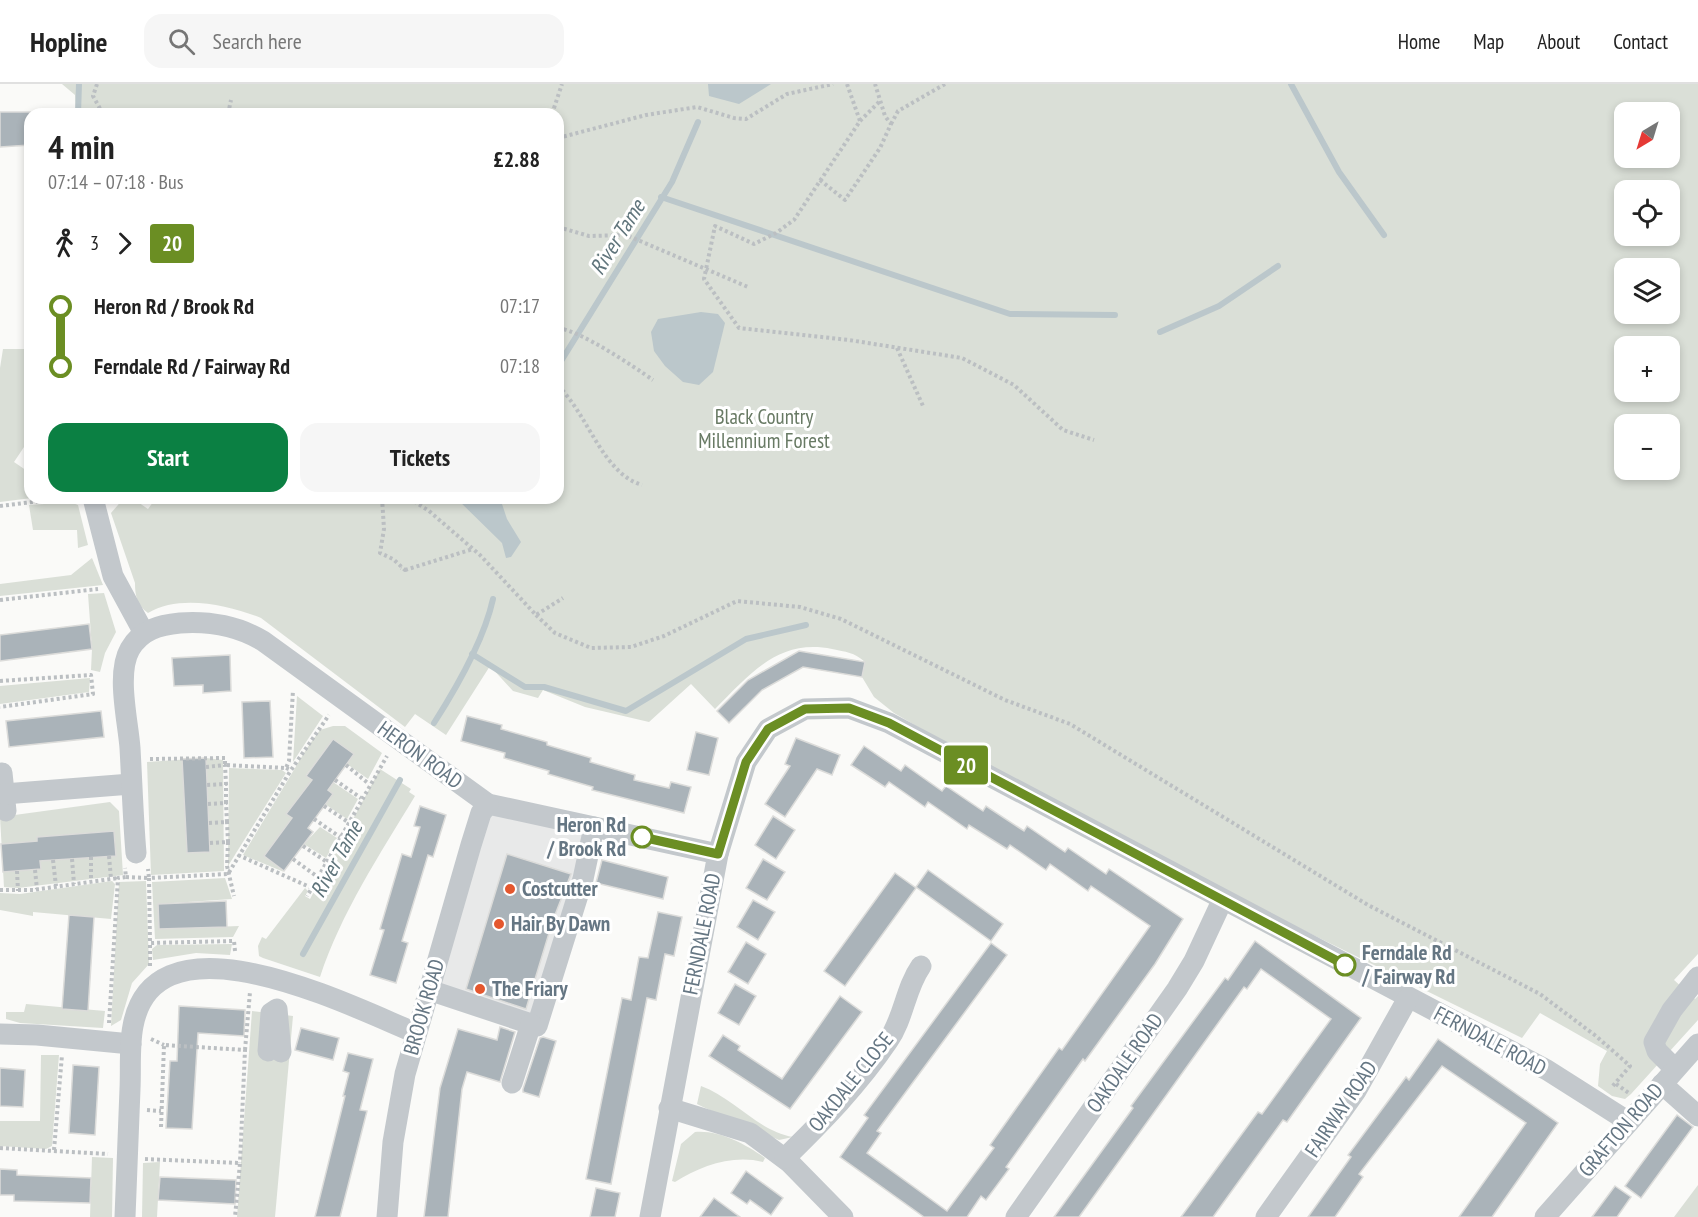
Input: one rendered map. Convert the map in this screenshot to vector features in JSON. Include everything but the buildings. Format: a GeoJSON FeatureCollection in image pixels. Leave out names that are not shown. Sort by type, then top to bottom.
{"type":"FeatureCollection","features":[{"type":"Feature","properties":{"kind":"street"},"geometry":{"type":"LineString","coordinates":[[95,504],[113,576],[144,633],[129,651],[124,670],[131,784],[130,859]]}},
{"type":"Feature","properties":{"kind":"street","name":"HERON ROAD"},"geometry":{"type":"LineString","coordinates":[[144,633],[168,624],[191,622],[228,626],[249,632],[488,804],[718,854]]}},
{"type":"Feature","properties":{"kind":"street","name":"FERNDALE ROAD"},"geometry":{"type":"LineString","coordinates":[[650,1217],[718,854],[746,762],[768,729],[805,709],[849,708],[889,723],[1222,901],[1548,1070],[1629,1122]]}},
{"type":"Feature","properties":{"kind":"street"},"geometry":{"type":"LineString","coordinates":[[2,773],[5,803],[131,784]]}},
{"type":"Feature","properties":{"kind":"street","name":"BROOK ROAD"},"geometry":{"type":"LineString","coordinates":[[387,1217],[393,1142],[405,1074],[481,813],[488,804]]}},
{"type":"Feature","properties":{"kind":"street"},"geometry":{"type":"LineString","coordinates":[[429,990],[537,1026],[583,879],[594,827]]}},
{"type":"Feature","properties":{"kind":"street","name":"OAKDALE ROAD"},"geometry":{"type":"LineString","coordinates":[[1016,1217],[1177,989],[1194,961],[1222,901]]}},
{"type":"Feature","properties":{"kind":"street","name":"OAKDALE CLOSE"},"geometry":{"type":"LineString","coordinates":[[785,1158],[839,1103],[888,1041],[899,1023],[911,981],[921,966]]}},
{"type":"Feature","properties":{"kind":"street"},"geometry":{"type":"LineString","coordinates":[[125,1217],[128,1157],[140,1041],[133,1025],[144,999],[158,980],[167,975],[206,969],[241,972],[284,981],[416,1034]]}},
{"type":"Feature","properties":{"kind":"street"},"geometry":{"type":"LineString","coordinates":[[1698,977],[1672,1010],[1654,1042],[1663,1059],[1668,1076],[1698,1116]]}},
{"type":"Feature","properties":{"kind":"street"},"geometry":{"type":"LineString","coordinates":[[274,1051],[279,1013],[277,1009],[284,981]]}},
{"type":"Feature","properties":{"kind":"street","name":"FAIRWAY ROAD"},"geometry":{"type":"LineString","coordinates":[[1266,1217],[1356,1091],[1408,998]]}},
{"type":"Feature","properties":{"kind":"street"},"geometry":{"type":"LineString","coordinates":[[512,1083],[531,1024]]}},
{"type":"Feature","properties":{"kind":"street"},"geometry":{"type":"LineString","coordinates":[[0,1034],[140,1041]]}},
{"type":"Feature","properties":{"kind":"street","name":"GRAFTON ROAD"},"geometry":{"type":"LineString","coordinates":[[1545,1217],[1698,1044]]}},
{"type":"Feature","properties":{"kind":"street"},"geometry":{"type":"LineString","coordinates":[[669,1108],[734,1126],[764,1142],[785,1158],[843,1217]]}},
{"type":"Feature","properties":{"kind":"path"},"geometry":{"type":"LineString","coordinates":[[97,84],[93,96],[100,108]]}},
{"type":"Feature","properties":{"kind":"path"},"geometry":{"type":"LineString","coordinates":[[554,108],[562,84]]}},
{"type":"Feature","properties":{"kind":"path"},"geometry":{"type":"LineString","coordinates":[[564,136],[646,115],[697,107],[734,118],[746,119],[787,94],[833,84]]}},
{"type":"Feature","properties":{"kind":"path"},"geometry":{"type":"LineString","coordinates":[[847,84],[860,122]]}},
{"type":"Feature","properties":{"kind":"path"},"geometry":{"type":"LineString","coordinates":[[875,84],[879,102],[891,124]]}},
{"type":"Feature","properties":{"kind":"path"},"geometry":{"type":"LineString","coordinates":[[820,180],[844,200],[880,148],[898,111],[945,84]]}},
{"type":"Feature","properties":{"kind":"path"},"geometry":{"type":"LineString","coordinates":[[229,108],[231,100]]}},
{"type":"Feature","properties":{"kind":"path"},"geometry":{"type":"LineString","coordinates":[[879,102],[860,122],[794,220],[776,233],[754,244],[715,226],[704,279],[739,328],[962,358],[1014,385],[1063,430],[1094,440]]}},
{"type":"Feature","properties":{"kind":"path"},"geometry":{"type":"LineString","coordinates":[[564,229],[589,236],[633,238],[748,287]]}},
{"type":"Feature","properties":{"kind":"path"},"geometry":{"type":"LineString","coordinates":[[564,330],[577,333],[587,341],[609,351],[653,380]]}},
{"type":"Feature","properties":{"kind":"path"},"geometry":{"type":"LineString","coordinates":[[897,348],[923,406]]}},
{"type":"Feature","properties":{"kind":"path"},"geometry":{"type":"LineString","coordinates":[[564,392],[573,400],[597,442],[622,475],[629,481],[642,485]]}},
{"type":"Feature","properties":{"kind":"path"},"geometry":{"type":"LineString","coordinates":[[0,506],[24,503]]}},
{"type":"Feature","properties":{"kind":"path"},"geometry":{"type":"LineString","coordinates":[[382,504],[384,529],[380,553],[393,559],[403,569],[474,549]]}},
{"type":"Feature","properties":{"kind":"path"},"geometry":{"type":"LineString","coordinates":[[418,504],[474,549],[555,633],[591,648],[631,647],[664,636],[737,601],[800,607],[841,619],[1005,700],[1070,724],[1368,905],[1540,994],[1596,1035],[1630,1066],[1616,1084],[1631,1095]]}},
{"type":"Feature","properties":{"kind":"path"},"geometry":{"type":"LineString","coordinates":[[0,600],[105,588]]}},
{"type":"Feature","properties":{"kind":"path"},"geometry":{"type":"LineString","coordinates":[[536,615],[563,598]]}},
{"type":"Feature","properties":{"kind":"path"},"geometry":{"type":"LineString","coordinates":[[0,681],[92,675],[93,694],[0,707]]}},
{"type":"Feature","properties":{"kind":"path"},"geometry":{"type":"LineString","coordinates":[[286,768],[289,761],[293,690]]}},
{"type":"Feature","properties":{"kind":"path"},"geometry":{"type":"LineString","coordinates":[[228,873],[291,770],[329,715]]}},
{"type":"Feature","properties":{"kind":"path"},"geometry":{"type":"LineString","coordinates":[[307,896],[369,783],[389,753]]}},
{"type":"Feature","properties":{"kind":"path"},"geometry":{"type":"LineString","coordinates":[[141,760],[225,758],[228,873],[234,896]]}},
{"type":"Feature","properties":{"kind":"path"},"geometry":{"type":"LineString","coordinates":[[206,767],[225,765],[291,770]]}},
{"type":"Feature","properties":{"kind":"path"},"geometry":{"type":"LineString","coordinates":[[346,765],[369,783]]}},
{"type":"Feature","properties":{"kind":"path"},"geometry":{"type":"LineString","coordinates":[[335,780],[362,798]]}},
{"type":"Feature","properties":{"kind":"path"},"geometry":{"type":"LineString","coordinates":[[207,785],[226,784]]}},
{"type":"Feature","properties":{"kind":"path"},"geometry":{"type":"LineString","coordinates":[[208,804],[226,803]]}},
{"type":"Feature","properties":{"kind":"path"},"geometry":{"type":"LineString","coordinates":[[324,806],[348,822]]}},
{"type":"Feature","properties":{"kind":"path"},"geometry":{"type":"LineString","coordinates":[[314,819],[340,837]]}},
{"type":"Feature","properties":{"kind":"path"},"geometry":{"type":"LineString","coordinates":[[209,823],[226,822]]}},
{"type":"Feature","properties":{"kind":"path"},"geometry":{"type":"LineString","coordinates":[[210,843],[228,842]]}},
{"type":"Feature","properties":{"kind":"path"},"geometry":{"type":"LineString","coordinates":[[303,846],[327,861]]}},
{"type":"Feature","properties":{"kind":"path"},"geometry":{"type":"LineString","coordinates":[[238,855],[312,888]]}},
{"type":"Feature","properties":{"kind":"path"},"geometry":{"type":"LineString","coordinates":[[109,856],[111,879]]}},
{"type":"Feature","properties":{"kind":"path"},"geometry":{"type":"LineString","coordinates":[[91,857],[91,881]]}},
{"type":"Feature","properties":{"kind":"path"},"geometry":{"type":"LineString","coordinates":[[72,859],[74,884]]}},
{"type":"Feature","properties":{"kind":"path"},"geometry":{"type":"LineString","coordinates":[[126,877],[130,859]]}},
{"type":"Feature","properties":{"kind":"path"},"geometry":{"type":"LineString","coordinates":[[293,859],[318,877]]}},
{"type":"Feature","properties":{"kind":"path"},"geometry":{"type":"LineString","coordinates":[[53,860],[56,886]]}},
{"type":"Feature","properties":{"kind":"path"},"geometry":{"type":"LineString","coordinates":[[35,870],[37,889]]}},
{"type":"Feature","properties":{"kind":"path"},"geometry":{"type":"LineString","coordinates":[[16,871],[18,891]]}},
{"type":"Feature","properties":{"kind":"path"},"geometry":{"type":"LineString","coordinates":[[0,890],[18,891],[126,877],[148,878],[228,873]]}},
{"type":"Feature","properties":{"kind":"path"},"geometry":{"type":"LineString","coordinates":[[108,1029],[118,878]]}},
{"type":"Feature","properties":{"kind":"path"},"geometry":{"type":"LineString","coordinates":[[148,878],[150,943],[234,941],[236,954],[233,958]]}},
{"type":"Feature","properties":{"kind":"path"},"geometry":{"type":"LineString","coordinates":[[152,965],[161,960]]}},
{"type":"Feature","properties":{"kind":"path"},"geometry":{"type":"LineString","coordinates":[[234,1217],[240,1163],[250,990],[242,988]]}},
{"type":"Feature","properties":{"kind":"path"},"geometry":{"type":"LineString","coordinates":[[140,1041],[164,1045],[245,1050]]}},
{"type":"Feature","properties":{"kind":"path"},"geometry":{"type":"LineString","coordinates":[[161,1127],[164,1045]]}},
{"type":"Feature","properties":{"kind":"path"},"geometry":{"type":"LineString","coordinates":[[54,1052],[72,1052]]}},
{"type":"Feature","properties":{"kind":"path"},"geometry":{"type":"LineString","coordinates":[[54,1150],[62,1052]]}},
{"type":"Feature","properties":{"kind":"path"},"geometry":{"type":"LineString","coordinates":[[0,1149],[54,1150],[128,1157],[240,1163]]}},
{"type":"Feature","properties":{"kind":"shaded area"},"geometry":{"type":"Polygon","coordinates":[[[708,84],[771,84],[739,104],[709,96],[708,84]]]}},
{"type":"Feature","properties":{"kind":"shaded area"},"geometry":{"type":"Polygon","coordinates":[[[701,312],[718,314],[725,323],[713,372],[699,385],[683,382],[665,366],[654,351],[651,332],[658,319],[701,312]]]}},
{"type":"Feature","properties":{"kind":"shaded area"},"geometry":{"type":"Polygon","coordinates":[[[462,504],[502,504],[507,519],[521,542],[511,557],[506,558],[502,543],[462,504]]]}},
{"type":"Feature","properties":{"kind":"shaded area"},"geometry":{"type":"Polygon","coordinates":[[[483,811],[594,827],[537,1026],[429,990],[483,811]]]}},
{"type":"Feature","properties":{"kind":"green space","name":"Black Country Millennium Forest"},"geometry":{"type":"Polygon","coordinates":[[[62,84],[1698,84],[1698,954],[1674,980],[1695,999],[1698,996],[1698,1020],[1631,1094],[1625,1099],[1612,1096],[1598,1086],[1600,1064],[1607,1051],[1540,1013],[1522,1038],[1248,903],[958,750],[894,713],[874,697],[862,677],[865,662],[846,652],[813,647],[780,654],[753,672],[715,709],[691,684],[649,722],[585,707],[543,690],[538,698],[513,691],[490,666],[446,735],[415,714],[405,727],[261,618],[234,609],[189,603],[161,607],[148,613],[137,600],[135,583],[111,513],[119,504],[141,504],[148,509],[152,504],[564,504],[564,108],[76,108],[75,95],[62,84]]]}},
{"type":"Feature","properties":{"kind":"green space"},"geometry":{"type":"Polygon","coordinates":[[[3,349],[24,349],[24,447],[14,462],[24,469],[24,499],[0,502],[0,368],[3,349]]]}},
{"type":"Feature","properties":{"kind":"green space"},"geometry":{"type":"Polygon","coordinates":[[[29,505],[78,505],[88,545],[78,548],[77,530],[33,530],[29,505]]]}},
{"type":"Feature","properties":{"kind":"green space"},"geometry":{"type":"Polygon","coordinates":[[[92,558],[103,585],[0,596],[0,584],[71,575],[92,558]]]}},
{"type":"Feature","properties":{"kind":"green space"},"geometry":{"type":"Polygon","coordinates":[[[104,593],[116,632],[105,653],[100,672],[91,670],[92,649],[88,594],[104,593]]]}},
{"type":"Feature","properties":{"kind":"green space"},"geometry":{"type":"Polygon","coordinates":[[[90,678],[89,692],[0,704],[0,686],[90,678]]]}},
{"type":"Feature","properties":{"kind":"green space"},"geometry":{"type":"Polygon","coordinates":[[[297,696],[323,716],[293,762],[297,696]]]}},
{"type":"Feature","properties":{"kind":"green space"},"geometry":{"type":"Polygon","coordinates":[[[333,726],[345,726],[382,753],[368,779],[347,764],[354,754],[333,739],[306,775],[312,780],[286,814],[292,818],[265,856],[284,872],[243,855],[307,748],[320,730],[333,726]]]}},
{"type":"Feature","properties":{"kind":"green space"},"geometry":{"type":"Polygon","coordinates":[[[206,758],[223,760],[224,871],[151,875],[147,762],[206,758]]]}},
{"type":"Feature","properties":{"kind":"green space"},"geometry":{"type":"Polygon","coordinates":[[[229,768],[282,770],[286,773],[228,866],[229,768]]]}},
{"type":"Feature","properties":{"kind":"green space"},"geometry":{"type":"Polygon","coordinates":[[[380,769],[411,789],[409,792],[415,796],[350,907],[320,977],[259,956],[258,946],[262,937],[266,939],[305,888],[308,891],[305,896],[310,899],[380,769]]]}},
{"type":"Feature","properties":{"kind":"green space"},"geometry":{"type":"Polygon","coordinates":[[[333,782],[358,799],[347,819],[325,804],[328,790],[333,782]]]}},
{"type":"Feature","properties":{"kind":"green space"},"geometry":{"type":"Polygon","coordinates":[[[110,802],[119,811],[123,875],[18,888],[4,887],[0,817],[110,802]]]}},
{"type":"Feature","properties":{"kind":"green space"},"geometry":{"type":"Polygon","coordinates":[[[320,827],[337,838],[326,858],[304,844],[320,827]]]}},
{"type":"Feature","properties":{"kind":"green space"},"geometry":{"type":"Polygon","coordinates":[[[225,878],[232,899],[158,904],[159,929],[239,926],[233,937],[155,939],[152,882],[225,878]]]}},
{"type":"Feature","properties":{"kind":"green space"},"geometry":{"type":"Polygon","coordinates":[[[112,881],[115,884],[111,919],[33,912],[33,916],[0,910],[0,893],[20,894],[112,881]]]}},
{"type":"Feature","properties":{"kind":"green space"},"geometry":{"type":"Polygon","coordinates":[[[146,881],[149,964],[132,983],[121,1020],[111,1026],[119,882],[146,881]]]}},
{"type":"Feature","properties":{"kind":"green space"},"geometry":{"type":"Polygon","coordinates":[[[232,944],[230,955],[196,953],[153,960],[152,949],[157,945],[232,944]]]}},
{"type":"Feature","properties":{"kind":"green space"},"geometry":{"type":"Polygon","coordinates":[[[26,1004],[105,1011],[103,1028],[20,1023],[6,1019],[6,1012],[24,1012],[26,1004]]]}},
{"type":"Feature","properties":{"kind":"green space"},"geometry":{"type":"Polygon","coordinates":[[[252,1011],[293,1016],[275,1217],[237,1217],[252,1011]]]}},
{"type":"Feature","properties":{"kind":"green space"},"geometry":{"type":"Polygon","coordinates":[[[41,1055],[59,1055],[52,1146],[46,1149],[0,1146],[0,1121],[40,1121],[41,1055]]]}},
{"type":"Feature","properties":{"kind":"green space"},"geometry":{"type":"Polygon","coordinates":[[[701,1086],[713,1091],[768,1128],[793,1137],[779,1140],[697,1104],[701,1086]]]}},
{"type":"Feature","properties":{"kind":"green space"},"geometry":{"type":"Polygon","coordinates":[[[695,1132],[714,1133],[732,1139],[765,1158],[763,1162],[740,1160],[717,1163],[675,1182],[672,1181],[681,1144],[695,1132]]]}},
{"type":"Feature","properties":{"kind":"green space"},"geometry":{"type":"Polygon","coordinates":[[[92,1157],[113,1158],[112,1217],[90,1217],[92,1157]]]}},
{"type":"Feature","properties":{"kind":"green space"},"geometry":{"type":"Polygon","coordinates":[[[160,1162],[157,1217],[142,1217],[143,1163],[160,1162]]]}},
{"type":"Feature","properties":{"kind":"green space"},"geometry":{"type":"Polygon","coordinates":[[[1698,1185],[1698,1217],[1674,1217],[1698,1185]]]}},
{"type":"Feature","properties":{"kind":"waterway"},"geometry":{"type":"LineString","coordinates":[[78,108],[79,84]]}},
{"type":"Feature","properties":{"kind":"waterway"},"geometry":{"type":"LineString","coordinates":[[1291,84],[1339,172],[1384,235]]}},
{"type":"Feature","properties":{"kind":"waterway","name":"River Tame"},"geometry":{"type":"LineString","coordinates":[[564,356],[672,182],[698,122]]}},
{"type":"Feature","properties":{"kind":"waterway"},"geometry":{"type":"LineString","coordinates":[[661,197],[1010,314],[1115,315]]}},
{"type":"Feature","properties":{"kind":"waterway"},"geometry":{"type":"LineString","coordinates":[[1160,332],[1219,306],[1278,266]]}},
{"type":"Feature","properties":{"kind":"waterway","name":"River Tame"},"geometry":{"type":"LineString","coordinates":[[434,723],[476,647],[493,599]]}},
{"type":"Feature","properties":{"kind":"waterway"},"geometry":{"type":"LineString","coordinates":[[472,654],[525,687],[544,687],[626,711],[746,639],[806,625]]}},
{"type":"Feature","properties":{"kind":"waterway","name":"River Tame"},"geometry":{"type":"LineString","coordinates":[[303,954],[400,780]]}},
{"type":"Feature","properties":{"kind":"bus line","name":"20"},"geometry":{"type":"LineString","coordinates":[[642,837],[718,854],[746,762],[768,729],[805,709],[849,708],[889,723],[1345,965]]}},
{"type":"Feature","properties":{"kind":"place","name":"Heron Rd / Brook Rd"},"geometry":{"type":"Point","coordinates":[642,837]}},
{"type":"Feature","properties":{"kind":"place","name":"Costcutter"},"geometry":{"type":"Point","coordinates":[510,889]}},
{"type":"Feature","properties":{"kind":"place","name":"Hair By Dawn"},"geometry":{"type":"Point","coordinates":[499,924]}},
{"type":"Feature","properties":{"kind":"place","name":"Ferndale Rd / Fairway Rd"},"geometry":{"type":"Point","coordinates":[1345,965]}},
{"type":"Feature","properties":{"kind":"place","name":"The Friary"},"geometry":{"type":"Point","coordinates":[480,989]}}]}
